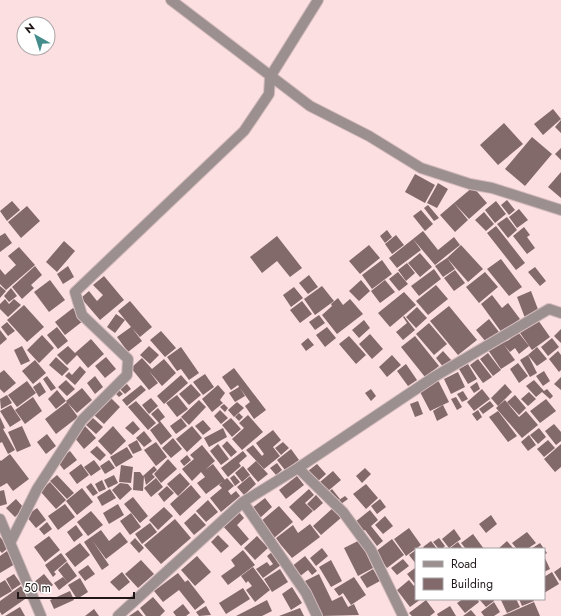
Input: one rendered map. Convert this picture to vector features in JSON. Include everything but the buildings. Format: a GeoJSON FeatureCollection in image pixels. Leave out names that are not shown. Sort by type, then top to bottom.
{"type":"FeatureCollection","features":[{"type":"Feature","properties":{"kind":"street"},"geometry":{"type":"LineString","coordinates":[[171,0],[310,106],[369,136],[421,168],[470,184],[492,188],[561,210]]}},
{"type":"Feature","properties":{"kind":"street"},"geometry":{"type":"LineString","coordinates":[[11,541],[37,489],[82,420],[127,375],[128,359],[82,315],[75,292],[244,131],[269,94],[270,77],[318,0]]}},
{"type":"Feature","properties":{"kind":"street"},"geometry":{"type":"LineString","coordinates":[[118,616],[243,502],[298,468],[434,377],[549,309],[561,313]]}},
{"type":"Feature","properties":{"kind":"street"},"geometry":{"type":"LineString","coordinates":[[298,468],[343,512],[371,550],[403,616]]}},
{"type":"Feature","properties":{"kind":"street"},"geometry":{"type":"LineString","coordinates":[[243,502],[306,593],[317,616]]}},
{"type":"Feature","properties":{"kind":"street"},"geometry":{"type":"LineString","coordinates":[[0,519],[11,541],[41,616]]}}]}
